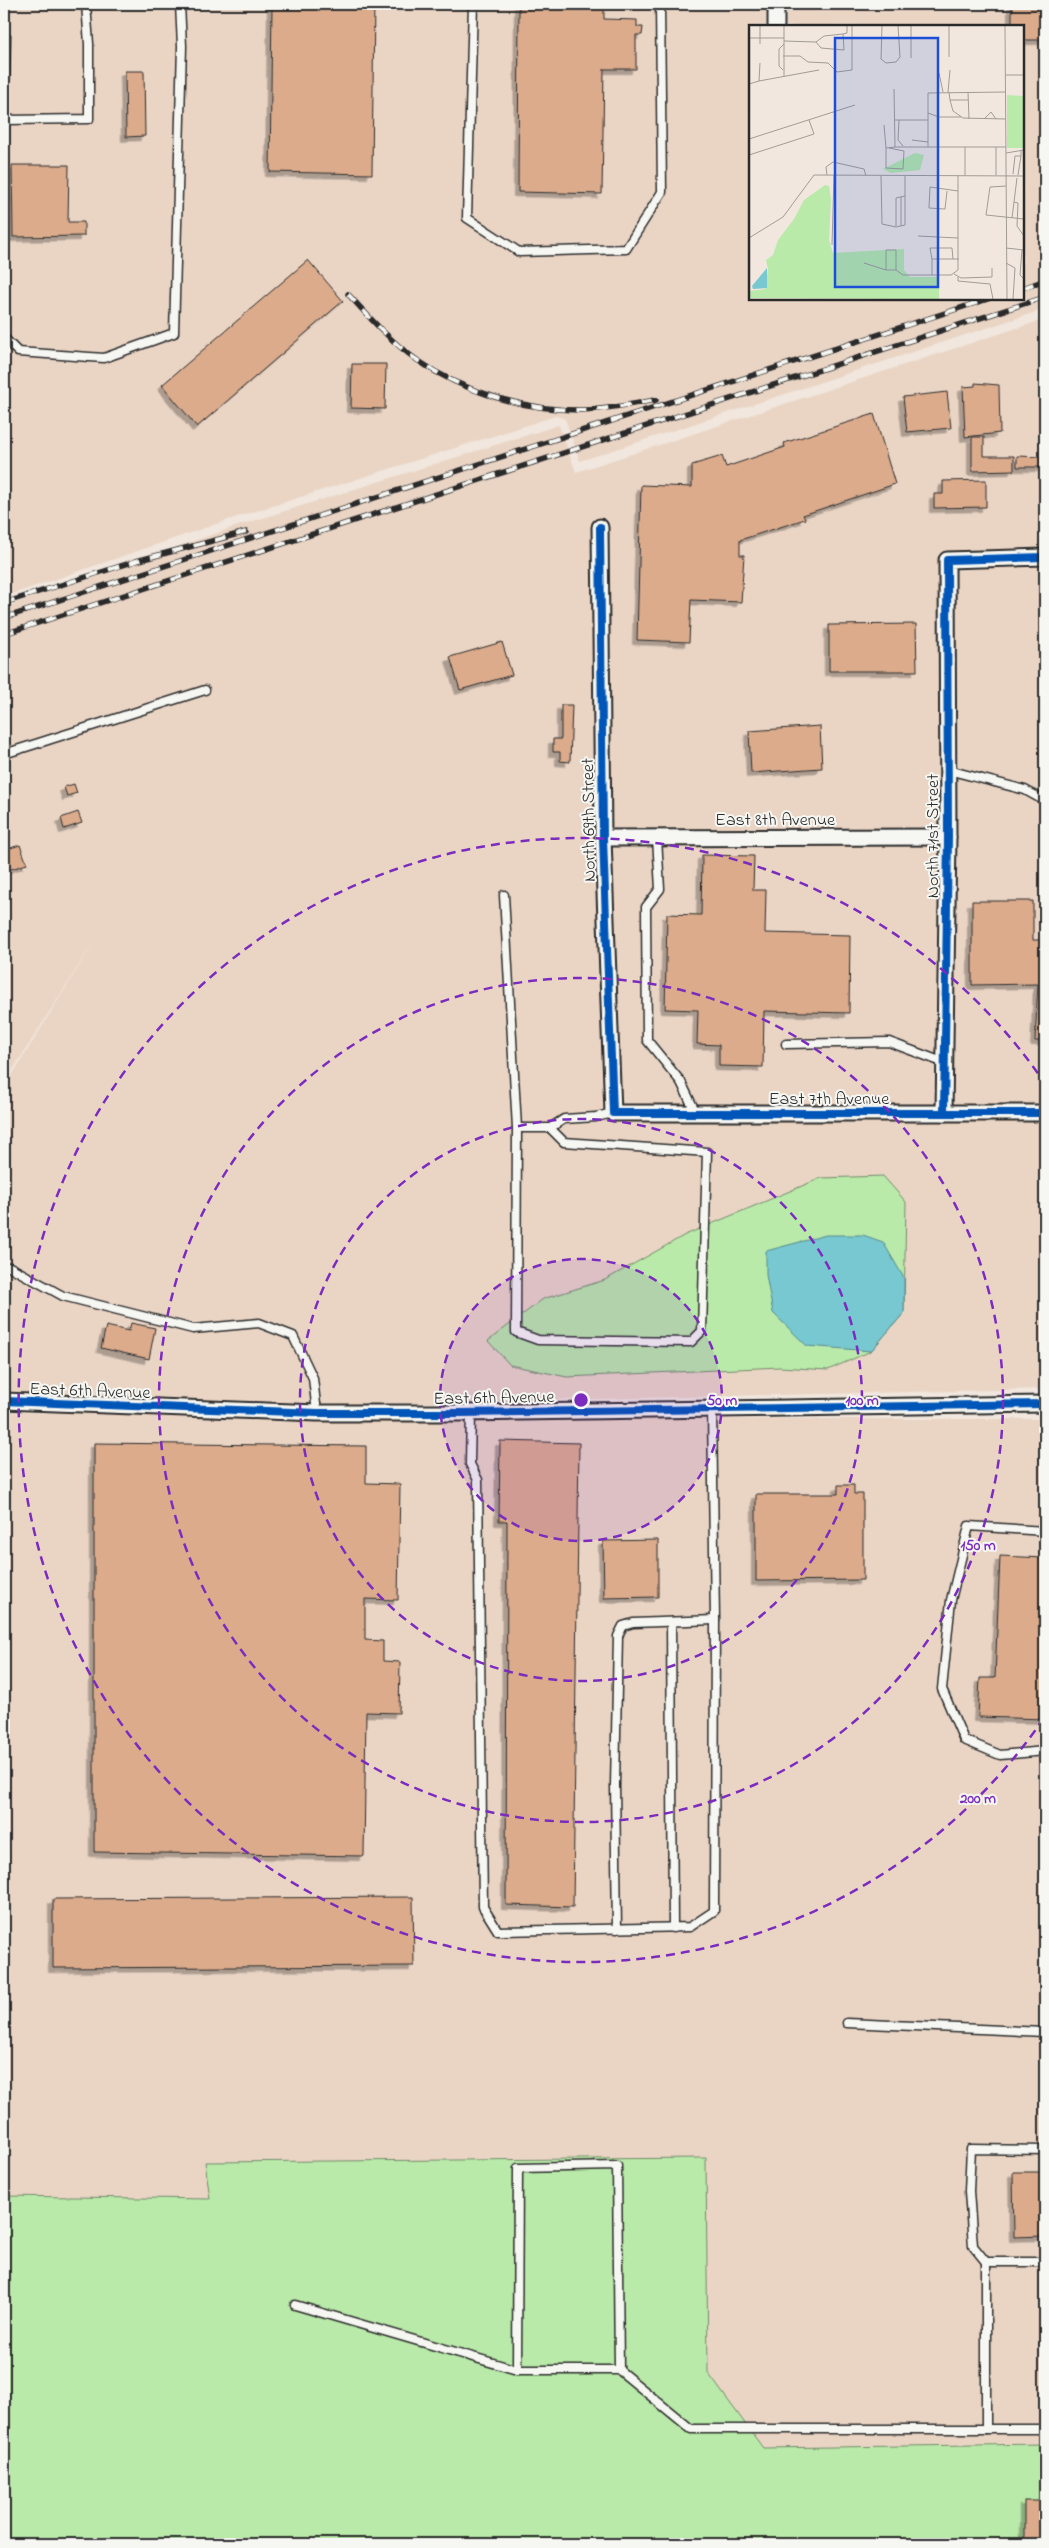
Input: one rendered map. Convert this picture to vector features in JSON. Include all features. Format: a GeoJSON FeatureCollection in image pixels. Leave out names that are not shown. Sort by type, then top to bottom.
{"type":"FeatureCollection","features":[{"type":"Feature","properties":{"kind":"street"},"geometry":{"type":"LineString","coordinates":[[776,4],[776,25]]}},
{"type":"Feature","properties":{"kind":"street","name":"North 69th Street"},"geometry":{"type":"LineString","coordinates":[[600,527],[603,838],[613,1113]]}},
{"type":"Feature","properties":{"kind":"street","name":"North 71st Street"},"geometry":{"type":"LineString","coordinates":[[944,1113],[948,837],[947,560],[1045,557]]}},
{"type":"Feature","properties":{"kind":"street","name":"East 8th Avenue"},"geometry":{"type":"LineString","coordinates":[[603,838],[948,837]]}},
{"type":"Feature","properties":{"kind":"street","name":"East 7th Avenue"},"geometry":{"type":"LineString","coordinates":[[613,1113],[1045,1113]]}},
{"type":"Feature","properties":{"kind":"street","name":"East 6th Avenue"},"geometry":{"type":"LineString","coordinates":[[4,1402],[317,1413],[471,1413],[1045,1404]]}},
{"type":"Feature","properties":{"kind":"lane"},"geometry":{"type":"LineString","coordinates":[[4,120],[89,119],[89,44],[86,4]]}},
{"type":"Feature","properties":{"kind":"lane"},"geometry":{"type":"LineString","coordinates":[[4,338],[18,352],[104,358],[174,333],[182,46],[180,4]]}},
{"type":"Feature","properties":{"kind":"lane"},"geometry":{"type":"LineString","coordinates":[[473,4],[467,218],[519,252],[626,249],[662,192],[660,4]]}},
{"type":"Feature","properties":{"kind":"lane"},"geometry":{"type":"LineString","coordinates":[[4,754],[205,690]]}},
{"type":"Feature","properties":{"kind":"lane"},"geometry":{"type":"LineString","coordinates":[[948,770],[1024,790],[1045,801]]}},
{"type":"Feature","properties":{"kind":"lane"},"geometry":{"type":"LineString","coordinates":[[657,838],[660,889],[646,907],[647,1040],[681,1082],[696,1113]]}},
{"type":"Feature","properties":{"kind":"lane"},"geometry":{"type":"LineString","coordinates":[[504,895],[517,1128],[516,1332],[538,1340],[691,1342],[702,1331],[707,1152],[564,1142],[550,1128]]}},
{"type":"Feature","properties":{"kind":"lane"},"geometry":{"type":"LineString","coordinates":[[786,1044],[889,1042],[944,1064]]}},
{"type":"Feature","properties":{"kind":"lane"},"geometry":{"type":"LineString","coordinates":[[517,1128],[550,1128],[564,1119],[596,1117],[613,1113]]}},
{"type":"Feature","properties":{"kind":"lane"},"geometry":{"type":"LineString","coordinates":[[4,1266],[10,1267],[63,1296],[193,1329],[259,1323],[293,1336],[313,1378],[317,1413]]}},
{"type":"Feature","properties":{"kind":"lane"},"geometry":{"type":"LineString","coordinates":[[471,1413],[470,1464],[478,1480],[482,1907],[498,1931],[690,1927],[714,1911],[715,1620],[712,1409]]}},
{"type":"Feature","properties":{"kind":"lane"},"geometry":{"type":"LineString","coordinates":[[1045,1531],[970,1526],[951,1600],[942,1689],[964,1740],[1000,1755],[1045,1751]]}},
{"type":"Feature","properties":{"kind":"lane"},"geometry":{"type":"LineString","coordinates":[[617,1929],[615,1785],[618,1636],[622,1626],[633,1623],[715,1620]]}},
{"type":"Feature","properties":{"kind":"lane"},"geometry":{"type":"LineString","coordinates":[[671,1622],[673,1928]]}},
{"type":"Feature","properties":{"kind":"lane"},"geometry":{"type":"LineString","coordinates":[[848,2023],[1045,2032]]}},
{"type":"Feature","properties":{"kind":"lane"},"geometry":{"type":"LineString","coordinates":[[986,2429],[986,2262],[973,2246],[969,2191],[971,2149],[1045,2150]]}},
{"type":"Feature","properties":{"kind":"lane"},"geometry":{"type":"LineString","coordinates":[[517,2370],[518,2168],[617,2166],[619,2370]]}},
{"type":"Feature","properties":{"kind":"lane"},"geometry":{"type":"LineString","coordinates":[[986,2262],[1045,2262]]}},
{"type":"Feature","properties":{"kind":"lane"},"geometry":{"type":"LineString","coordinates":[[295,2305],[517,2370],[619,2370],[691,2428],[1045,2429]]}},
{"type":"Feature","properties":{"kind":"shaded area"},"geometry":{"type":"Polygon","coordinates":[[[4,4],[767,4],[766,25],[749,25],[749,300],[1024,300],[1024,25],[786,25],[786,4],[1045,4],[1045,309],[580,461],[565,419],[556,416],[228,520],[4,597],[4,4]]]}},
{"type":"Feature","properties":{"kind":"shaded area"},"geometry":{"type":"Polygon","coordinates":[[[1045,319],[1045,1389],[5,1412],[486,1419],[1045,1419],[1045,2544],[4,2544],[4,1088],[95,940],[4,1084],[4,607],[231,528],[559,425],[576,472],[1045,319]]]}},
{"type":"Feature","properties":{"kind":"green space"},"geometry":{"type":"Polygon","coordinates":[[[883,1176],[906,1202],[904,1313],[871,1351],[828,1370],[780,1367],[567,1377],[510,1365],[488,1341],[543,1299],[605,1280],[685,1235],[821,1178],[883,1176]]]}},
{"type":"Feature","properties":{"kind":"green space"},"geometry":{"type":"Polygon","coordinates":[[[706,2158],[708,2373],[763,2448],[1045,2444],[1045,2544],[4,2544],[4,2196],[210,2199],[205,2162],[706,2158]]]}},
{"type":"Feature","properties":{"kind":"water"},"geometry":{"type":"Polygon","coordinates":[[[826,1235],[863,1235],[883,1242],[904,1278],[904,1313],[871,1351],[807,1346],[773,1313],[766,1275],[766,1251],[826,1235]]]}},
{"type":"Feature","properties":{"kind":"building"},"geometry":{"type":"Polygon","coordinates":[[[272,4],[374,4],[372,174],[270,172],[272,4]]]}},
{"type":"Feature","properties":{"kind":"building"},"geometry":{"type":"Polygon","coordinates":[[[519,4],[604,4],[604,19],[637,20],[637,27],[643,27],[642,35],[636,35],[636,69],[604,69],[602,194],[518,192],[519,4]]]}},
{"type":"Feature","properties":{"kind":"building"},"geometry":{"type":"Polygon","coordinates":[[[1012,4],[1045,4],[1045,40],[1024,40],[1024,25],[1012,25],[1012,4]]]}},
{"type":"Feature","properties":{"kind":"building"},"geometry":{"type":"Polygon","coordinates":[[[4,35],[11,35],[10,81],[4,81],[4,35]]]}},
{"type":"Feature","properties":{"kind":"building"},"geometry":{"type":"Polygon","coordinates":[[[125,71],[144,71],[145,136],[126,137],[125,71]]]}},
{"type":"Feature","properties":{"kind":"building"},"geometry":{"type":"Polygon","coordinates":[[[12,165],[69,165],[68,222],[84,222],[84,236],[13,237],[12,165]]]}},
{"type":"Feature","properties":{"kind":"building"},"geometry":{"type":"Polygon","coordinates":[[[308,260],[343,301],[197,427],[162,385],[308,260]]]}},
{"type":"Feature","properties":{"kind":"building"},"geometry":{"type":"Polygon","coordinates":[[[352,364],[386,364],[385,409],[351,408],[352,364]]]}},
{"type":"Feature","properties":{"kind":"building"},"geometry":{"type":"Polygon","coordinates":[[[975,383],[999,385],[1000,433],[965,437],[963,387],[975,386],[975,383]]]}},
{"type":"Feature","properties":{"kind":"building"},"geometry":{"type":"Polygon","coordinates":[[[947,392],[951,428],[907,432],[903,397],[947,392]]]}},
{"type":"Feature","properties":{"kind":"building"},"geometry":{"type":"Polygon","coordinates":[[[874,414],[895,484],[803,515],[805,519],[740,540],[740,555],[744,555],[741,602],[691,600],[689,642],[637,640],[641,485],[692,487],[692,465],[722,456],[726,467],[785,447],[784,443],[874,414]]]}},
{"type":"Feature","properties":{"kind":"building"},"geometry":{"type":"Polygon","coordinates":[[[972,437],[984,437],[984,456],[1014,456],[1014,470],[972,471],[972,437]]]}},
{"type":"Feature","properties":{"kind":"building"},"geometry":{"type":"Polygon","coordinates":[[[1017,456],[1043,457],[1043,467],[1017,467],[1017,456]]]}},
{"type":"Feature","properties":{"kind":"building"},"geometry":{"type":"Polygon","coordinates":[[[986,480],[986,507],[934,508],[934,494],[943,494],[943,481],[986,480]]]}},
{"type":"Feature","properties":{"kind":"building"},"geometry":{"type":"Polygon","coordinates":[[[916,624],[917,671],[829,671],[829,625],[916,624]]]}},
{"type":"Feature","properties":{"kind":"building"},"geometry":{"type":"Polygon","coordinates":[[[502,642],[512,675],[460,690],[450,657],[502,642]]]}},
{"type":"Feature","properties":{"kind":"building"},"geometry":{"type":"Polygon","coordinates":[[[561,705],[572,705],[570,762],[560,761],[560,752],[553,752],[553,739],[561,739],[561,705]]]}},
{"type":"Feature","properties":{"kind":"building"},"geometry":{"type":"Polygon","coordinates":[[[820,726],[822,768],[751,773],[749,731],[820,726]]]}},
{"type":"Feature","properties":{"kind":"building"},"geometry":{"type":"Polygon","coordinates":[[[74,784],[77,793],[67,796],[64,787],[74,784]]]}},
{"type":"Feature","properties":{"kind":"building"},"geometry":{"type":"Polygon","coordinates":[[[78,812],[82,823],[64,829],[61,818],[78,812]]]}},
{"type":"Feature","properties":{"kind":"building"},"geometry":{"type":"Polygon","coordinates":[[[20,845],[27,864],[5,871],[4,850],[20,845]]]}},
{"type":"Feature","properties":{"kind":"building"},"geometry":{"type":"Polygon","coordinates":[[[702,855],[754,856],[753,890],[766,890],[765,933],[850,935],[849,1013],[764,1011],[763,1067],[719,1066],[719,1045],[697,1044],[698,1010],[665,1009],[667,914],[701,915],[702,855]]]}},
{"type":"Feature","properties":{"kind":"building"},"geometry":{"type":"Polygon","coordinates":[[[4,874],[8,885],[4,886],[4,874]]]}},
{"type":"Feature","properties":{"kind":"building"},"geometry":{"type":"Polygon","coordinates":[[[972,901],[1033,901],[1033,940],[1041,940],[1040,953],[1045,953],[1045,1041],[1035,1041],[1038,984],[972,985],[972,901]]]}},
{"type":"Feature","properties":{"kind":"building"},"geometry":{"type":"Polygon","coordinates":[[[131,1323],[155,1328],[149,1359],[101,1348],[106,1326],[129,1331],[131,1323]]]}},
{"type":"Feature","properties":{"kind":"building"},"geometry":{"type":"Polygon","coordinates":[[[500,1441],[579,1443],[573,1907],[506,1905],[507,1521],[499,1521],[500,1441]]]}},
{"type":"Feature","properties":{"kind":"building"},"geometry":{"type":"Polygon","coordinates":[[[94,1443],[366,1446],[366,1483],[400,1484],[398,1600],[365,1599],[365,1640],[383,1641],[383,1661],[400,1662],[399,1713],[366,1712],[364,1856],[94,1852],[94,1443]]]}},
{"type":"Feature","properties":{"kind":"building"},"geometry":{"type":"Polygon","coordinates":[[[838,1485],[854,1485],[854,1494],[863,1494],[863,1580],[756,1581],[756,1494],[838,1494],[838,1485]]]}},
{"type":"Feature","properties":{"kind":"building"},"geometry":{"type":"Polygon","coordinates":[[[658,1540],[658,1597],[604,1598],[603,1541],[658,1540]]]}},
{"type":"Feature","properties":{"kind":"building"},"geometry":{"type":"Polygon","coordinates":[[[1000,1556],[1045,1558],[1045,1719],[978,1717],[980,1678],[995,1678],[1000,1556]]]}},
{"type":"Feature","properties":{"kind":"building"},"geometry":{"type":"Polygon","coordinates":[[[413,1897],[414,1966],[53,1968],[53,1899],[413,1897]]]}},
{"type":"Feature","properties":{"kind":"building"},"geometry":{"type":"Polygon","coordinates":[[[1013,2172],[1045,2172],[1045,2236],[1014,2237],[1013,2172]]]}},
{"type":"Feature","properties":{"kind":"building"},"geometry":{"type":"Polygon","coordinates":[[[1024,2501],[1045,2501],[1045,2544],[1024,2544],[1024,2501]]]}},
{"type":"Feature","properties":{"kind":"railway"},"geometry":{"type":"LineString","coordinates":[[1024,288],[1045,280]]}},
{"type":"Feature","properties":{"kind":"railway"},"geometry":{"type":"LineString","coordinates":[[348,294],[407,353],[435,371],[474,390],[516,403],[559,409],[599,409],[656,400]]}},
{"type":"Feature","properties":{"kind":"railway"},"geometry":{"type":"LineString","coordinates":[[4,634],[1045,297]]}},
{"type":"Feature","properties":{"kind":"railway"},"geometry":{"type":"LineString","coordinates":[[4,618],[985,300]]}},
{"type":"Feature","properties":{"kind":"railway"},"geometry":{"type":"LineString","coordinates":[[4,603],[136,561],[246,532]]}},
{"type":"Feature","properties":{"kind":"cycle path"},"geometry":{"type":"LineString","coordinates":[[600,527],[603,838],[613,1113],[1045,1113]]}},
{"type":"Feature","properties":{"kind":"cycle path"},"geometry":{"type":"LineString","coordinates":[[944,1113],[948,837],[947,560],[1045,557]]}},
{"type":"Feature","properties":{"kind":"cycle path"},"geometry":{"type":"LineString","coordinates":[[4,1401],[317,1413],[460,1413],[1045,1404]]}}]}
